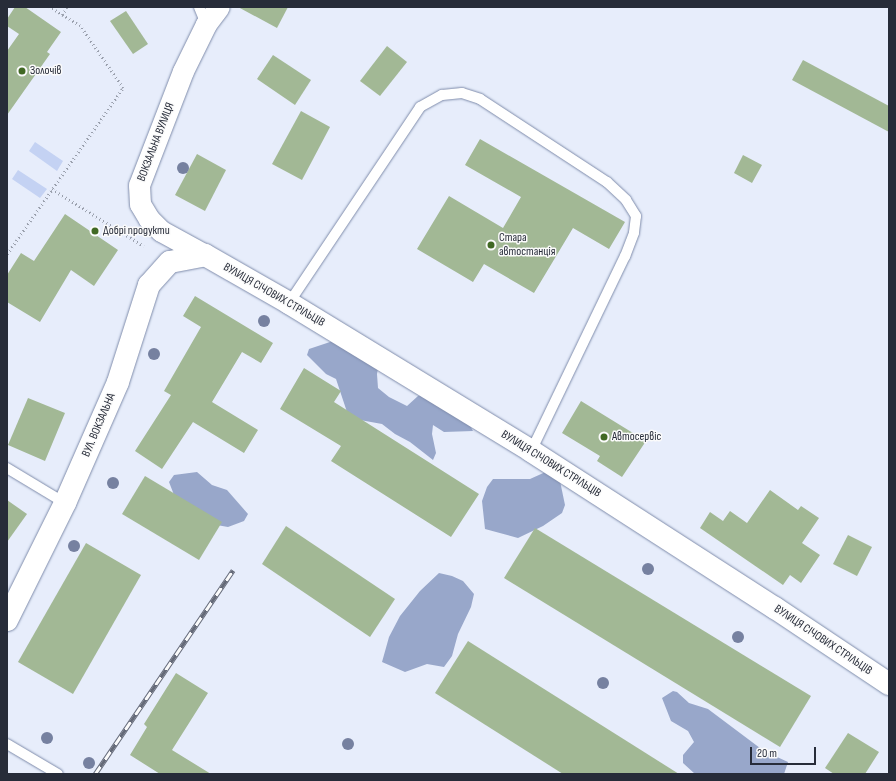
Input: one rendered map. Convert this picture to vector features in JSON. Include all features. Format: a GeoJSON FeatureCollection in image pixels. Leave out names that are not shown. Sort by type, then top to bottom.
{"type":"FeatureCollection","features":[{"type":"Feature","properties":{"kind":"street","name":"ВОКЗАЛЬНА ВУЛИЦЯ"},"geometry":{"type":"LineString","coordinates":[[205,255],[161,231],[149,219],[140,204],[139,185],[183,71],[202,15],[219,7]]}},
{"type":"Feature","properties":{"kind":"street"},"geometry":{"type":"LineString","coordinates":[[170,262],[205,255]]}},
{"type":"Feature","properties":{"kind":"street","name":"ВУЛИЦЯ СІЧОВИХ СТРІЛЬЦІВ"},"geometry":{"type":"LineString","coordinates":[[205,255],[290,303],[532,450],[889,684]]}},
{"type":"Feature","properties":{"kind":"street","name":"ВУЛ. ВОКЗАЛЬНА"},"geometry":{"type":"LineString","coordinates":[[7,620],[65,503],[118,382],[149,285],[170,262]]}},
{"type":"Feature","properties":{"kind":"lane"},"geometry":{"type":"LineString","coordinates":[[290,303],[420,107],[442,95],[462,94],[480,99],[607,182],[626,200],[636,216],[634,233],[625,256],[532,450]]}},
{"type":"Feature","properties":{"kind":"lane"},"geometry":{"type":"LineString","coordinates":[[7,468],[65,503]]}},
{"type":"Feature","properties":{"kind":"lane"},"geometry":{"type":"LineString","coordinates":[[7,744],[58,774]]}},
{"type":"Feature","properties":{"kind":"path"},"geometry":{"type":"LineString","coordinates":[[7,254],[123,88],[80,26],[49,7]]}},
{"type":"Feature","properties":{"kind":"path"},"geometry":{"type":"LineString","coordinates":[[62,15],[67,7]]}},
{"type":"Feature","properties":{"kind":"path"},"geometry":{"type":"LineString","coordinates":[[52,189],[170,262]]}},
{"type":"Feature","properties":{"kind":"shaded area"},"geometry":{"type":"Polygon","coordinates":[[[35,142],[63,161],[57,171],[29,151],[35,142]]]}},
{"type":"Feature","properties":{"kind":"shaded area"},"geometry":{"type":"Polygon","coordinates":[[[18,170],[47,189],[40,198],[12,179],[18,170]]]}},
{"type":"Feature","properties":{"kind":"shaded area"},"geometry":{"type":"Polygon","coordinates":[[[333,341],[379,362],[377,374],[378,388],[389,397],[407,406],[418,396],[426,393],[465,416],[473,431],[444,432],[433,425],[432,434],[436,453],[433,460],[410,442],[395,434],[382,424],[349,418],[336,379],[326,374],[307,355],[309,349],[333,341]]]}},
{"type":"Feature","properties":{"kind":"shaded area"},"geometry":{"type":"Polygon","coordinates":[[[550,470],[560,481],[565,505],[562,513],[543,526],[518,538],[485,529],[482,501],[487,487],[493,479],[530,479],[550,470]]]}},
{"type":"Feature","properties":{"kind":"shaded area"},"geometry":{"type":"Polygon","coordinates":[[[197,472],[212,485],[227,490],[248,514],[244,521],[228,527],[211,524],[176,500],[169,482],[174,475],[197,472]]]}},
{"type":"Feature","properties":{"kind":"shaded area"},"geometry":{"type":"Polygon","coordinates":[[[439,573],[452,576],[463,581],[474,594],[471,607],[458,634],[452,656],[444,667],[427,664],[405,672],[382,662],[389,637],[400,616],[420,591],[439,573]]]}},
{"type":"Feature","properties":{"kind":"shaded area"},"geometry":{"type":"Polygon","coordinates":[[[673,691],[677,692],[689,703],[708,709],[764,751],[788,762],[784,774],[695,774],[683,763],[683,755],[694,742],[688,731],[671,721],[662,698],[673,691]]]}},
{"type":"Feature","properties":{"kind":"building","name":"Золочів"},"geometry":{"type":"Polygon","coordinates":[[[15,7],[25,7],[61,32],[47,52],[50,54],[7,115],[7,51],[19,34],[7,26],[7,19],[15,7]]]}},
{"type":"Feature","properties":{"kind":"building"},"geometry":{"type":"Polygon","coordinates":[[[238,7],[288,7],[277,28],[238,7]]]}},
{"type":"Feature","properties":{"kind":"building"},"geometry":{"type":"Polygon","coordinates":[[[126,11],[148,44],[133,54],[110,21],[126,11]]]}},
{"type":"Feature","properties":{"kind":"building"},"geometry":{"type":"Polygon","coordinates":[[[387,46],[407,62],[380,96],[360,81],[387,46]]]}},
{"type":"Feature","properties":{"kind":"building"},"geometry":{"type":"Polygon","coordinates":[[[273,55],[311,80],[295,105],[257,79],[273,55]]]}},
{"type":"Feature","properties":{"kind":"building"},"geometry":{"type":"Polygon","coordinates":[[[803,60],[889,106],[889,132],[792,80],[803,60]]]}},
{"type":"Feature","properties":{"kind":"building"},"geometry":{"type":"Polygon","coordinates":[[[301,111],[330,127],[302,180],[272,164],[301,111]]]}},
{"type":"Feature","properties":{"kind":"building"},"geometry":{"type":"Polygon","coordinates":[[[480,139],[625,222],[609,249],[573,228],[534,293],[484,264],[473,282],[417,249],[449,196],[503,228],[521,197],[465,165],[480,139]]]}},
{"type":"Feature","properties":{"kind":"building"},"geometry":{"type":"Polygon","coordinates":[[[197,154],[226,170],[205,211],[175,195],[197,154]]]}},
{"type":"Feature","properties":{"kind":"building"},"geometry":{"type":"Polygon","coordinates":[[[743,155],[762,165],[752,183],[734,173],[743,155]]]}},
{"type":"Feature","properties":{"kind":"building"},"geometry":{"type":"Polygon","coordinates":[[[65,214],[118,250],[94,286],[71,270],[40,322],[7,302],[7,275],[21,253],[34,261],[65,214]]]}},
{"type":"Feature","properties":{"kind":"building"},"geometry":{"type":"Polygon","coordinates":[[[195,296],[273,343],[261,363],[242,352],[212,402],[258,430],[244,453],[193,422],[162,469],[135,451],[171,395],[164,391],[201,327],[183,316],[195,296]]]}},
{"type":"Feature","properties":{"kind":"building"},"geometry":{"type":"Polygon","coordinates":[[[304,368],[341,391],[334,402],[479,494],[451,537],[331,461],[341,446],[280,409],[304,368]]]}},
{"type":"Feature","properties":{"kind":"building"},"geometry":{"type":"Polygon","coordinates":[[[28,398],[65,413],[45,461],[8,445],[28,398]]]}},
{"type":"Feature","properties":{"kind":"building","name":"Автосервіс"},"geometry":{"type":"Polygon","coordinates":[[[581,401],[646,441],[622,477],[597,461],[600,456],[562,433],[581,401]]]}},
{"type":"Feature","properties":{"kind":"building"},"geometry":{"type":"Polygon","coordinates":[[[145,476],[222,522],[199,560],[122,514],[145,476]]]}},
{"type":"Feature","properties":{"kind":"building"},"geometry":{"type":"Polygon","coordinates":[[[770,490],[798,510],[801,506],[819,518],[802,543],[820,555],[801,583],[790,575],[783,585],[700,528],[710,512],[723,521],[730,511],[747,523],[770,490]]]}},
{"type":"Feature","properties":{"kind":"building"},"geometry":{"type":"Polygon","coordinates":[[[7,500],[27,514],[7,542],[7,500]]]}},
{"type":"Feature","properties":{"kind":"building"},"geometry":{"type":"Polygon","coordinates":[[[286,526],[395,599],[370,637],[262,564],[286,526]]]}},
{"type":"Feature","properties":{"kind":"building"},"geometry":{"type":"Polygon","coordinates":[[[535,528],[811,696],[780,747],[504,578],[535,528]]]}},
{"type":"Feature","properties":{"kind":"building"},"geometry":{"type":"Polygon","coordinates":[[[848,535],[872,547],[857,576],[833,564],[848,535]]]}},
{"type":"Feature","properties":{"kind":"building"},"geometry":{"type":"Polygon","coordinates":[[[86,543],[141,575],[73,694],[18,662],[86,543]]]}},
{"type":"Feature","properties":{"kind":"building"},"geometry":{"type":"Polygon","coordinates":[[[468,641],[679,774],[563,774],[435,693],[468,641]]]}},
{"type":"Feature","properties":{"kind":"building"},"geometry":{"type":"Polygon","coordinates":[[[176,673],[208,693],[172,750],[211,774],[160,774],[130,755],[147,727],[144,724],[176,673]]]}},
{"type":"Feature","properties":{"kind":"building"},"geometry":{"type":"Polygon","coordinates":[[[848,733],[879,752],[865,774],[834,774],[825,768],[848,733]]]}},
{"type":"Feature","properties":{"kind":"railway"},"geometry":{"type":"LineString","coordinates":[[95,774],[233,570]]}},
{"type":"Feature","properties":{"kind":"place","name":"Золочів"},"geometry":{"type":"Point","coordinates":[22,71]}},
{"type":"Feature","properties":{"kind":"place","name":"Добрі продукти"},"geometry":{"type":"Point","coordinates":[95,231]}},
{"type":"Feature","properties":{"kind":"place","name":"Стара автостанція"},"geometry":{"type":"Point","coordinates":[491,245]}},
{"type":"Feature","properties":{"kind":"place","name":"Автосервіс"},"geometry":{"type":"Point","coordinates":[604,437]}}]}
